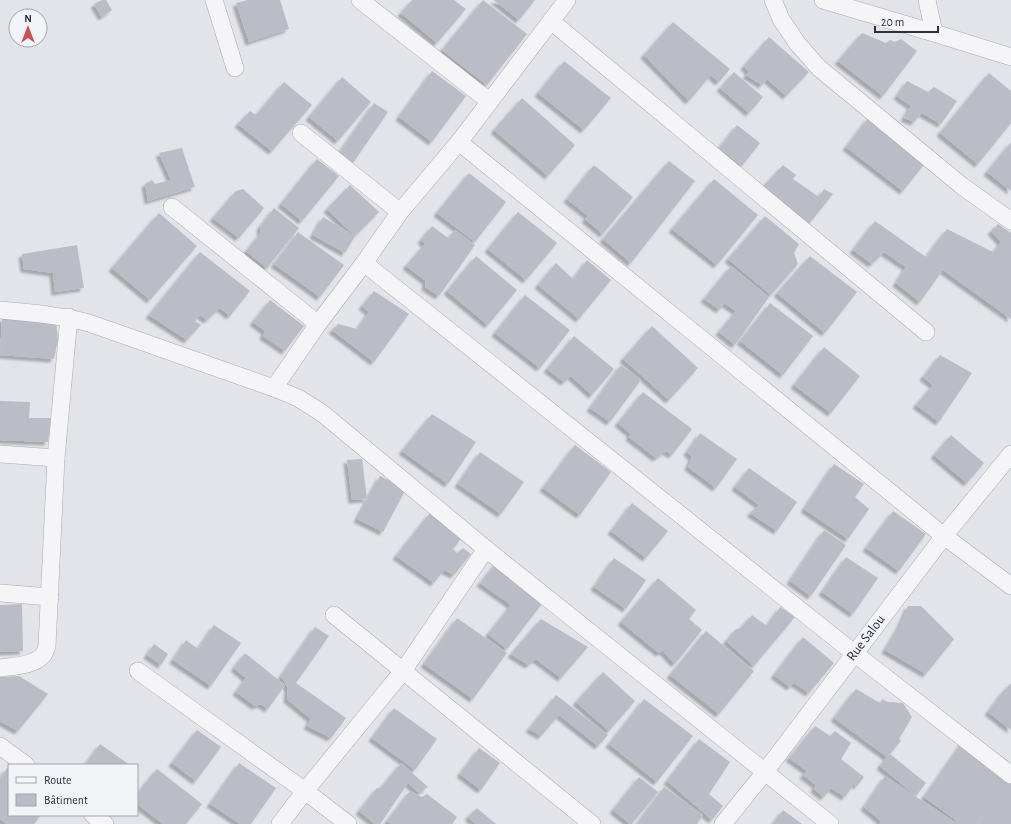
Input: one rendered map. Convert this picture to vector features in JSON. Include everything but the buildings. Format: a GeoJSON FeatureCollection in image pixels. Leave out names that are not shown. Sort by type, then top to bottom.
{"type":"FeatureCollection","features":[{"type":"Feature","properties":{"kind":"street"},"geometry":{"type":"LineString","coordinates":[[214,0],[235,68]]}},
{"type":"Feature","properties":{"kind":"street"},"geometry":{"type":"LineString","coordinates":[[360,0],[488,102]]}},
{"type":"Feature","properties":{"kind":"street"},"geometry":{"type":"LineString","coordinates":[[274,388],[318,324],[400,212],[458,142],[567,0]]}},
{"type":"Feature","properties":{"kind":"street"},"geometry":{"type":"LineString","coordinates":[[773,0],[781,19],[797,43],[818,68],[878,115],[962,186],[1011,220]]}},
{"type":"Feature","properties":{"kind":"street"},"geometry":{"type":"LineString","coordinates":[[824,0],[1011,57]]}},
{"type":"Feature","properties":{"kind":"street"},"geometry":{"type":"LineString","coordinates":[[927,0],[934,33]]}},
{"type":"Feature","properties":{"kind":"street"},"geometry":{"type":"LineString","coordinates":[[551,21],[926,332]]}},
{"type":"Feature","properties":{"kind":"street"},"geometry":{"type":"LineString","coordinates":[[301,134],[400,212]]}},
{"type":"Feature","properties":{"kind":"street"},"geometry":{"type":"LineString","coordinates":[[458,142],[944,536],[1011,586]]}},
{"type":"Feature","properties":{"kind":"street"},"geometry":{"type":"LineString","coordinates":[[172,207],[318,324]]}},
{"type":"Feature","properties":{"kind":"street"},"geometry":{"type":"LineString","coordinates":[[364,263],[1011,776]]}},
{"type":"Feature","properties":{"kind":"street"},"geometry":{"type":"LineString","coordinates":[[0,310],[69,317],[90,323],[274,388],[298,398],[322,413],[486,549],[764,773],[830,824]]}},
{"type":"Feature","properties":{"kind":"street"},"geometry":{"type":"LineString","coordinates":[[0,668],[24,664],[35,660],[43,655],[46,646],[50,597],[56,458],[69,317]]}},
{"type":"Feature","properties":{"kind":"street"},"geometry":{"type":"LineString","coordinates":[[0,454],[56,458]]}},
{"type":"Feature","properties":{"kind":"street","name":"Rue Salou"},"geometry":{"type":"LineString","coordinates":[[723,824],[764,773],[944,536],[1011,454]]}},
{"type":"Feature","properties":{"kind":"street"},"geometry":{"type":"LineString","coordinates":[[280,824],[403,671],[486,549]]}},
{"type":"Feature","properties":{"kind":"street"},"geometry":{"type":"LineString","coordinates":[[0,593],[50,597]]}},
{"type":"Feature","properties":{"kind":"street"},"geometry":{"type":"LineString","coordinates":[[334,615],[592,824]]}},
{"type":"Feature","properties":{"kind":"street"},"geometry":{"type":"LineString","coordinates":[[138,671],[305,791],[348,824]]}},
{"type":"Feature","properties":{"kind":"street"},"geometry":{"type":"LineString","coordinates":[[0,746],[25,764]]}},
{"type":"Feature","properties":{"kind":"street"},"geometry":{"type":"LineString","coordinates":[[94,816],[105,824]]}}]}
